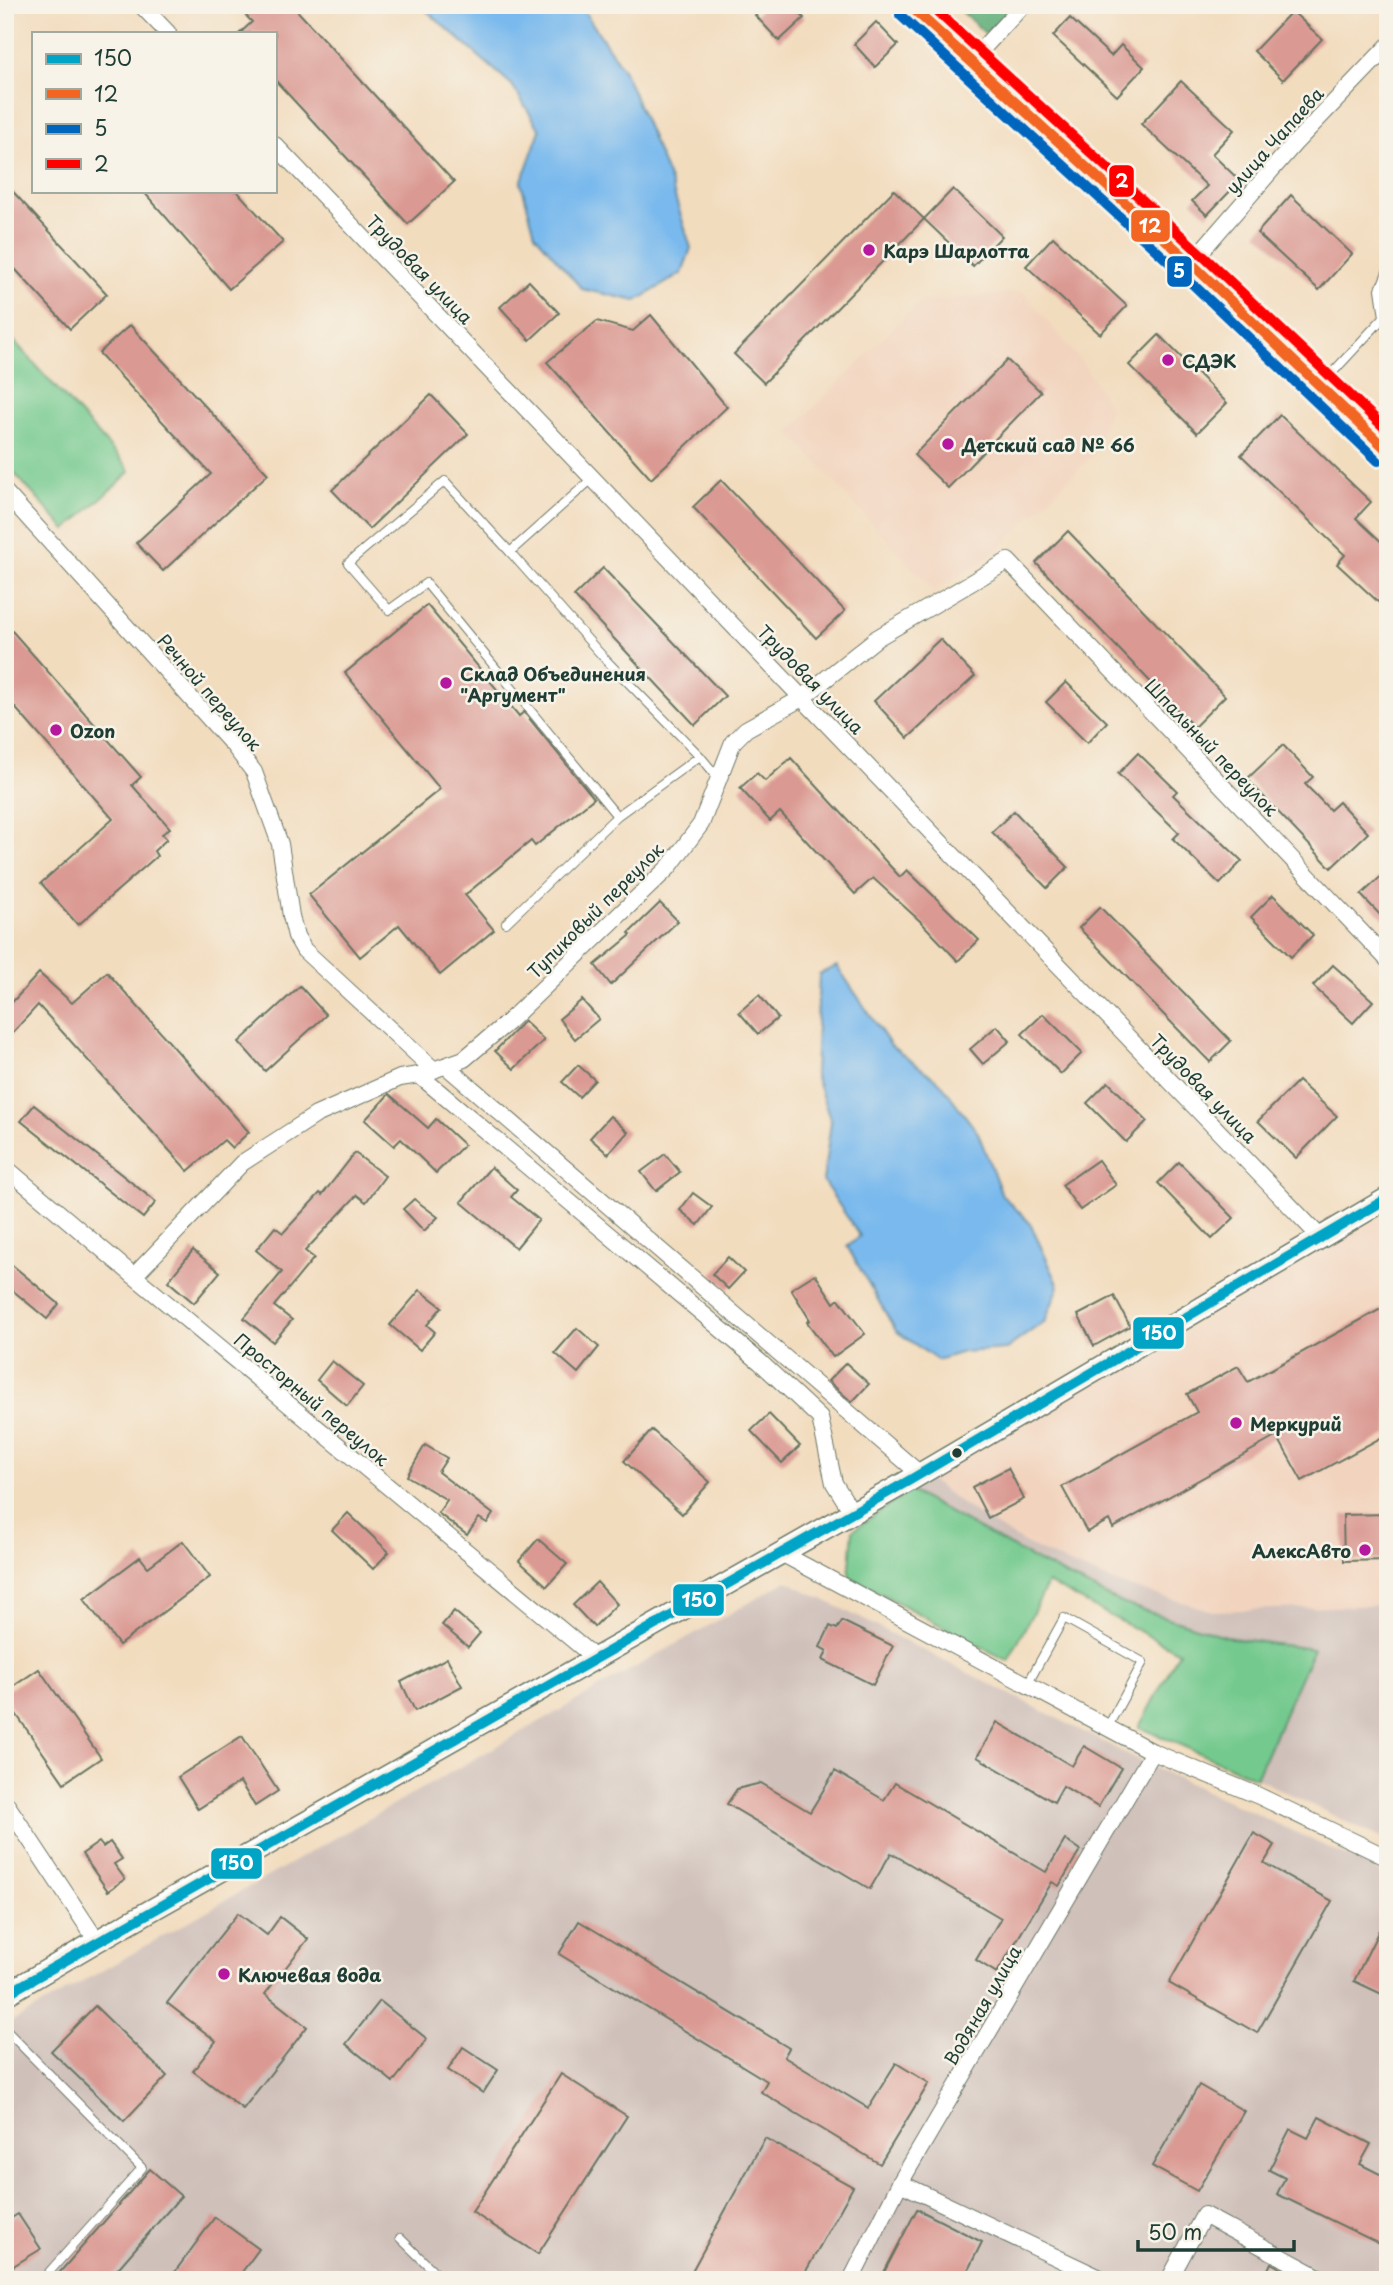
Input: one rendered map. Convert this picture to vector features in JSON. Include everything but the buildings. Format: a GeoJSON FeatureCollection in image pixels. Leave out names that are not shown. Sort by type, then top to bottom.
{"type":"FeatureCollection","features":[{"type":"Feature","properties":{"kind":"main road"},"geometry":{"type":"LineString","coordinates":[[909,5],[1191,263],[1388,451]]}},
{"type":"Feature","properties":{"kind":"street"},"geometry":{"type":"LineString","coordinates":[[142,5],[167,32]]}},
{"type":"Feature","properties":{"kind":"street"},"geometry":{"type":"LineString","coordinates":[[970,62],[1023,5]]}},
{"type":"Feature","properties":{"kind":"street","name":"улица Чапаева"},"geometry":{"type":"LineString","coordinates":[[1191,263],[1294,144],[1388,46]]}},
{"type":"Feature","properties":{"kind":"street","name":"Трудовая улица"},"geometry":{"type":"LineString","coordinates":[[276,146],[1321,1237]]}},
{"type":"Feature","properties":{"kind":"street","name":"Речной переулок"},"geometry":{"type":"LineString","coordinates":[[5,492],[234,746],[254,772],[279,844],[291,916],[296,936],[304,950],[433,1070]]}},
{"type":"Feature","properties":{"kind":"street","name":"Тупиковый переулок"},"geometry":{"type":"LineString","coordinates":[[134,1276],[242,1163],[316,1115],[400,1078],[464,1059],[508,1022],[669,867],[701,824],[733,742],[746,729],[802,698],[877,638],[1008,561]]}},
{"type":"Feature","properties":{"kind":"street","name":"Шпальный переулок"},"geometry":{"type":"LineString","coordinates":[[1008,561],[1388,960]]}},
{"type":"Feature","properties":{"kind":"street"},"geometry":{"type":"LineString","coordinates":[[433,1070],[919,1474]]}},
{"type":"Feature","properties":{"kind":"street"},"geometry":{"type":"LineString","coordinates":[[433,1070],[820,1418],[834,1483],[852,1513]]}},
{"type":"Feature","properties":{"kind":"street","name":"Просторный переулок"},"geometry":{"type":"LineString","coordinates":[[5,1167],[595,1658]]}},
{"type":"Feature","properties":{"kind":"street"},"geometry":{"type":"LineString","coordinates":[[5,1996],[97,1941],[852,1513],[1388,1198]]}},
{"type":"Feature","properties":{"kind":"street"},"geometry":{"type":"LineString","coordinates":[[781,1553],[1153,1752],[1259,1796],[1388,1858]]}},
{"type":"Feature","properties":{"kind":"street","name":"Водяная улица"},"geometry":{"type":"LineString","coordinates":[[851,2280],[900,2183],[1153,1752]]}},
{"type":"Feature","properties":{"kind":"street"},"geometry":{"type":"LineString","coordinates":[[5,1802],[97,1941]]}},
{"type":"Feature","properties":{"kind":"street"},"geometry":{"type":"LineString","coordinates":[[900,2183],[1104,2280]]}},
{"type":"Feature","properties":{"kind":"street"},"geometry":{"type":"LineString","coordinates":[[1169,2280],[1203,2215],[1324,2280]]}},
{"type":"Feature","properties":{"kind":"lane"},"geometry":{"type":"LineString","coordinates":[[1320,386],[1386,316],[1380,289],[1388,270]]}},
{"type":"Feature","properties":{"kind":"lane"},"geometry":{"type":"LineString","coordinates":[[510,552],[593,478]]}},
{"type":"Feature","properties":{"kind":"lane"},"geometry":{"type":"LineString","coordinates":[[617,816],[426,583],[389,610],[348,563],[445,481],[605,659],[719,779]]}},
{"type":"Feature","properties":{"kind":"lane"},"geometry":{"type":"LineString","coordinates":[[506,923],[617,816],[700,756]]}},
{"type":"Feature","properties":{"kind":"lane"},"geometry":{"type":"LineString","coordinates":[[1027,1685],[1064,1618],[1143,1662],[1107,1728]]}},
{"type":"Feature","properties":{"kind":"lane"},"geometry":{"type":"LineString","coordinates":[[5,2029],[142,2168],[42,2280]]}},
{"type":"Feature","properties":{"kind":"lane"},"geometry":{"type":"LineString","coordinates":[[400,2238],[443,2280]]}},
{"type":"Feature","properties":{"kind":"shaded area","name":"Детский сад № 66"},"geometry":{"type":"Polygon","coordinates":[[[1023,292],[1083,363],[1110,408],[1093,455],[993,555],[933,591],[789,432],[919,302],[1023,292]]]}},
{"type":"Feature","properties":{"kind":"shaded area"},"geometry":{"type":"Polygon","coordinates":[[[1388,1213],[1388,1605],[1213,1611],[1122,1585],[1062,1561],[1024,1543],[972,1511],[930,1480],[1388,1213]]]}},
{"type":"Feature","properties":{"kind":"shaded area"},"geometry":{"type":"Polygon","coordinates":[[[930,1480],[972,1511],[1024,1543],[1062,1561],[1122,1585],[1213,1611],[1388,1605],[1388,1842],[1256,1778],[1313,1649],[1231,1638],[1121,1603],[1037,1561],[910,1491],[930,1480]]]}},
{"type":"Feature","properties":{"kind":"shaded area"},"geometry":{"type":"Polygon","coordinates":[[[787,1581],[1147,1764],[1388,1875],[1388,2280],[5,2280],[5,2026],[787,1581]]]}},
{"type":"Feature","properties":{"kind":"green space"},"geometry":{"type":"Polygon","coordinates":[[[955,5],[1001,5],[1008,12],[986,34],[955,5]]]}},
{"type":"Feature","properties":{"kind":"green space"},"geometry":{"type":"Polygon","coordinates":[[[5,331],[130,472],[66,530],[5,463],[5,331]]]}},
{"type":"Feature","properties":{"kind":"green space"},"geometry":{"type":"Polygon","coordinates":[[[910,1491],[1037,1561],[1121,1603],[1231,1638],[1313,1649],[1256,1778],[1139,1727],[1179,1652],[1048,1583],[1008,1661],[849,1577],[853,1530],[910,1491]]]}},
{"type":"Feature","properties":{"kind":"water"},"geometry":{"type":"Polygon","coordinates":[[[420,5],[580,5],[624,71],[670,181],[691,248],[682,273],[636,301],[582,289],[535,234],[521,183],[540,130],[512,85],[420,5]]]}},
{"type":"Feature","properties":{"kind":"water"},"geometry":{"type":"Polygon","coordinates":[[[837,966],[891,1046],[940,1082],[978,1133],[1002,1195],[1030,1223],[1059,1286],[1045,1321],[1006,1349],[963,1352],[937,1360],[896,1331],[847,1246],[860,1236],[823,1181],[831,1122],[815,1075],[819,974],[837,966]]]}},
{"type":"Feature","properties":{"kind":"transit line","name":"12"},"geometry":{"type":"LineString","coordinates":[[909,5],[1191,263],[1388,451]]}},
{"type":"Feature","properties":{"kind":"transit line","name":"2"},"geometry":{"type":"LineString","coordinates":[[930,5],[1200,253],[1388,431]]}},
{"type":"Feature","properties":{"kind":"transit line","name":"5"},"geometry":{"type":"LineString","coordinates":[[900,15],[1181,273],[1378,461]]}},
{"type":"Feature","properties":{"kind":"transit line","name":"150"},"geometry":{"type":"LineString","coordinates":[[5,1995],[910,1480],[1388,1198]]}},
{"type":"Feature","properties":{"kind":"place","name":"Карэ Шарлотта"},"geometry":{"type":"Point","coordinates":[869,250]}},
{"type":"Feature","properties":{"kind":"place","name":"СДЭК"},"geometry":{"type":"Point","coordinates":[1168,360]}},
{"type":"Feature","properties":{"kind":"place","name":"Детский сад № 66"},"geometry":{"type":"Point","coordinates":[948,444]}},
{"type":"Feature","properties":{"kind":"place","name":"Склад Объединения \"Аргумент\""},"geometry":{"type":"Point","coordinates":[446,683]}},
{"type":"Feature","properties":{"kind":"place","name":"Ozon"},"geometry":{"type":"Point","coordinates":[56,730]}},
{"type":"Feature","properties":{"kind":"place","name":"Меркурий"},"geometry":{"type":"Point","coordinates":[1236,1423]}},
{"type":"Feature","properties":{"kind":"place","name":"АлексАвто"},"geometry":{"type":"Point","coordinates":[1365,1550]}},
{"type":"Feature","properties":{"kind":"place","name":"Ключевая вода"},"geometry":{"type":"Point","coordinates":[224,1974]}}]}
